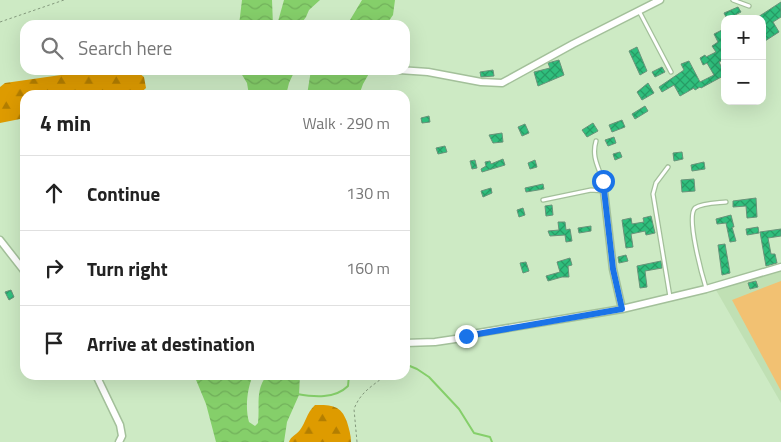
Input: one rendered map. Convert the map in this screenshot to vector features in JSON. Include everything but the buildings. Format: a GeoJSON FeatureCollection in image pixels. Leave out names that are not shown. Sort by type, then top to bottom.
{"type":"FeatureCollection","features":[{"type":"Feature","properties":{"kind":"street"},"geometry":{"type":"LineString","coordinates":[[410,71],[428,72],[481,82],[502,83],[660,0]]}},
{"type":"Feature","properties":{"kind":"street"},"geometry":{"type":"LineString","coordinates":[[604,191],[613,269],[622,309]]}},
{"type":"Feature","properties":{"kind":"street"},"geometry":{"type":"LineString","coordinates":[[0,240],[20,266]]}},
{"type":"Feature","properties":{"kind":"street"},"geometry":{"type":"LineString","coordinates":[[410,343],[457,339],[472,334],[622,309],[706,289],[781,267]]}},
{"type":"Feature","properties":{"kind":"street"},"geometry":{"type":"LineString","coordinates":[[98,380],[120,425],[122,436],[119,442]]}},
{"type":"Feature","properties":{"kind":"lane"},"geometry":{"type":"LineString","coordinates":[[733,0],[749,6]]}},
{"type":"Feature","properties":{"kind":"lane"},"geometry":{"type":"LineString","coordinates":[[639,10],[672,72]]}},
{"type":"Feature","properties":{"kind":"lane"},"geometry":{"type":"LineString","coordinates":[[543,200],[591,190],[604,191],[603,181],[594,156],[596,141]]}},
{"type":"Feature","properties":{"kind":"lane"},"geometry":{"type":"LineString","coordinates":[[668,167],[656,184],[653,194],[670,297]]}},
{"type":"Feature","properties":{"kind":"lane"},"geometry":{"type":"LineString","coordinates":[[706,289],[697,252],[692,219],[693,213],[694,209],[698,207],[726,202]]}},
{"type":"Feature","properties":{"kind":"path"},"geometry":{"type":"LineString","coordinates":[[0,22],[64,0]]}},
{"type":"Feature","properties":{"kind":"path"},"geometry":{"type":"LineString","coordinates":[[357,442],[354,409],[371,385],[378,380]]}},
{"type":"Feature","properties":{"kind":"shaded area"},"geometry":{"type":"Polygon","coordinates":[[[781,270],[781,403],[716,290],[781,270]]]}},
{"type":"Feature","properties":{"kind":"shaded area"},"geometry":{"type":"Polygon","coordinates":[[[781,281],[781,391],[732,300],[781,281]]]}},
{"type":"Feature","properties":{"kind":"green space"},"geometry":{"type":"Polygon","coordinates":[[[61,75],[141,75],[144,77],[146,88],[144,90],[20,90],[20,119],[0,123],[0,87],[5,83],[61,75]]]}},
{"type":"Feature","properties":{"kind":"green space"},"geometry":{"type":"Polygon","coordinates":[[[315,405],[335,407],[342,412],[347,422],[351,442],[289,442],[300,430],[315,405]]]}},
{"type":"Feature","properties":{"kind":"water"},"geometry":{"type":"Polygon","coordinates":[[[242,0],[272,0],[273,20],[240,20],[242,0]]]}},
{"type":"Feature","properties":{"kind":"water"},"geometry":{"type":"Polygon","coordinates":[[[284,0],[320,0],[309,10],[304,20],[278,20],[284,0]]]}},
{"type":"Feature","properties":{"kind":"water"},"geometry":{"type":"Polygon","coordinates":[[[362,0],[395,0],[393,15],[390,20],[350,20],[362,0]]]}},
{"type":"Feature","properties":{"kind":"water"},"geometry":{"type":"Polygon","coordinates":[[[242,75],[293,75],[287,90],[248,90],[247,83],[242,75]]]}},
{"type":"Feature","properties":{"kind":"water"},"geometry":{"type":"Polygon","coordinates":[[[310,75],[368,75],[361,90],[308,90],[310,75]]]}},
{"type":"Feature","properties":{"kind":"water"},"geometry":{"type":"Polygon","coordinates":[[[196,380],[251,380],[247,411],[249,422],[255,426],[258,423],[259,392],[264,380],[300,380],[299,395],[287,422],[284,442],[216,442],[206,404],[196,380]]]}},
{"type":"Feature","properties":{"kind":"waterway"},"geometry":{"type":"LineString","coordinates":[[410,366],[429,377],[459,409],[474,433],[490,437],[492,442]]}},
{"type":"Feature","properties":{"kind":"waterway"},"geometry":{"type":"LineString","coordinates":[[297,394],[310,396],[331,395],[348,386],[349,380]]}},
{"type":"Feature","properties":{"kind":"route"},"geometry":{"type":"LineString","coordinates":[[466,336],[622,309],[613,269],[603,181]]}}]}
